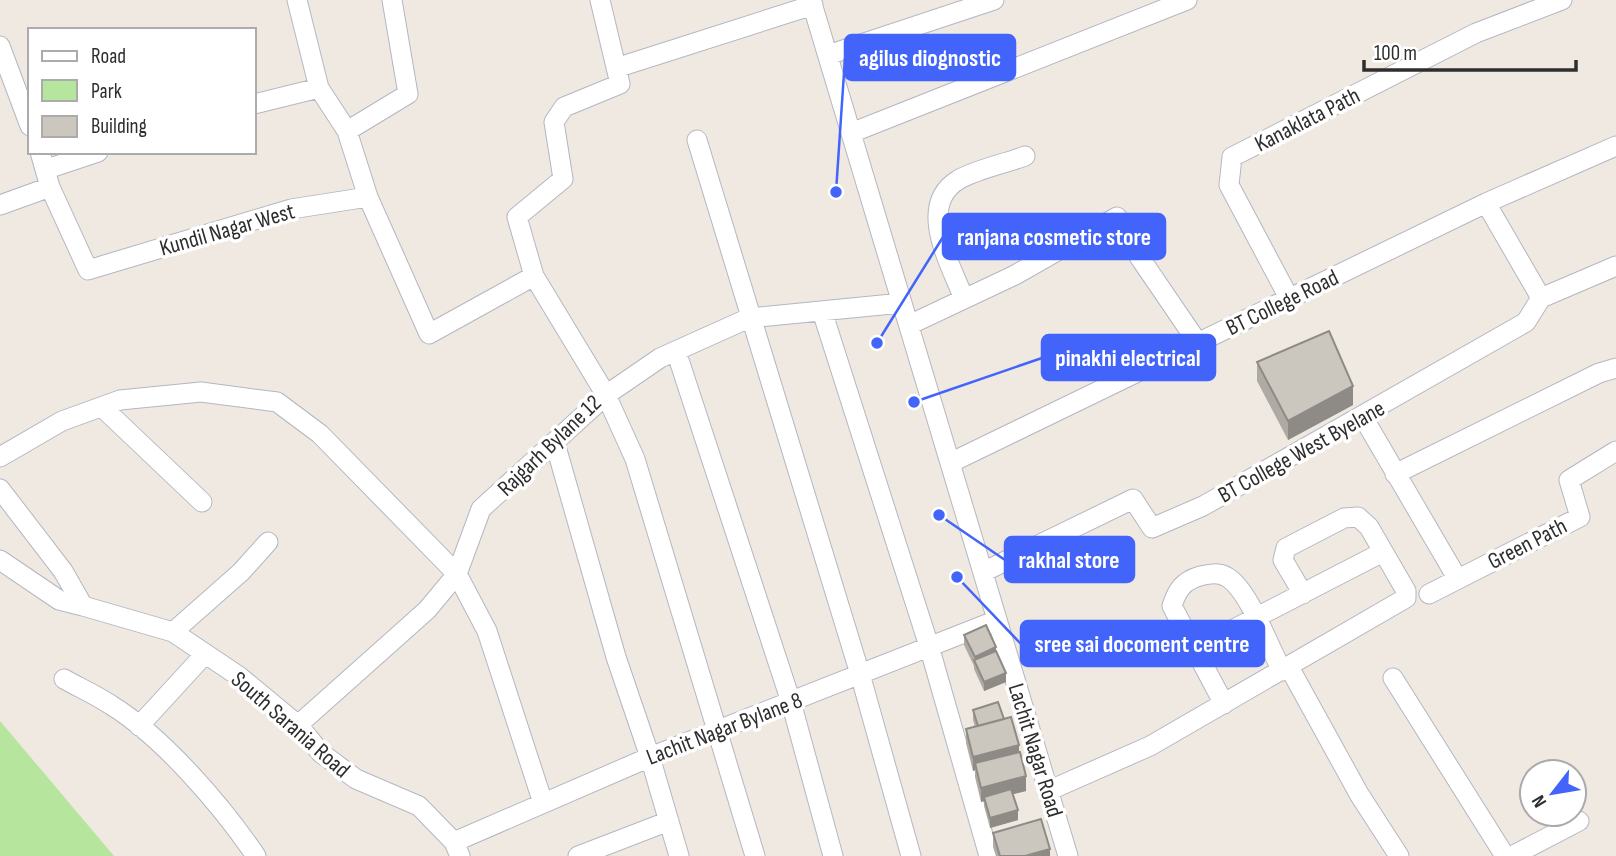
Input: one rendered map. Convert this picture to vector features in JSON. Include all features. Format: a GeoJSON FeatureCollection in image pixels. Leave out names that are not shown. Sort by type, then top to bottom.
{"type":"FeatureCollection","features":[{"type":"Feature","properties":{"kind":"street"},"geometry":{"type":"LineString","coordinates":[[297,0],[318,88],[347,131],[368,197],[429,334],[534,276]]}},
{"type":"Feature","properties":{"kind":"street"},"geometry":{"type":"LineString","coordinates":[[347,131],[408,94],[392,0]]}},
{"type":"Feature","properties":{"kind":"street"},"geometry":{"type":"LineString","coordinates":[[600,0],[616,68],[812,3]]}},
{"type":"Feature","properties":{"kind":"street"},"geometry":{"type":"LineString","coordinates":[[828,55],[994,0]]}},
{"type":"Feature","properties":{"kind":"street"},"geometry":{"type":"LineString","coordinates":[[851,133],[1187,0]]}},
{"type":"Feature","properties":{"kind":"street","name":"Kanaklata Path"},"geometry":{"type":"LineString","coordinates":[[1289,298],[1229,185],[1232,157],[1476,33],[1562,0]]}},
{"type":"Feature","properties":{"kind":"street","name":"Lachit Nagar Road"},"geometry":{"type":"LineString","coordinates":[[812,3],[1068,856]]}},
{"type":"Feature","properties":{"kind":"street"},"geometry":{"type":"LineString","coordinates":[[0,46],[28,121]]}},
{"type":"Feature","properties":{"kind":"street","name":"Rajgarh Bylane 12"},"geometry":{"type":"LineString","coordinates":[[298,725],[427,610],[457,574],[481,509],[606,395],[534,276],[517,217],[564,179],[554,122],[564,107],[620,84],[616,68]]}},
{"type":"Feature","properties":{"kind":"street"},"geometry":{"type":"LineString","coordinates":[[256,104],[318,88]]}},
{"type":"Feature","properties":{"kind":"street"},"geometry":{"type":"LineString","coordinates":[[696,140],[860,674],[911,856]]}},
{"type":"Feature","properties":{"kind":"street","name":"BT College Road"},"geometry":{"type":"LineString","coordinates":[[950,463],[1486,203],[1616,146]]}},
{"type":"Feature","properties":{"kind":"street"},"geometry":{"type":"LineString","coordinates":[[0,205],[46,170],[92,154]]}},
{"type":"Feature","properties":{"kind":"street"},"geometry":{"type":"LineString","coordinates":[[964,299],[944,248],[936,209],[945,190],[960,179],[1025,156]]}},
{"type":"Feature","properties":{"kind":"street","name":"Kundil Nagar West"},"geometry":{"type":"LineString","coordinates":[[46,170],[88,270],[291,209],[368,197]]}},
{"type":"Feature","properties":{"kind":"street"},"geometry":{"type":"LineString","coordinates":[[1486,203],[1541,298]]}},
{"type":"Feature","properties":{"kind":"street"},"geometry":{"type":"LineString","coordinates":[[909,326],[1015,275],[1117,217],[1140,258],[1198,343]]}},
{"type":"Feature","properties":{"kind":"street","name":"BT College West Byelane"},"geometry":{"type":"LineString","coordinates":[[983,572],[1133,499],[1152,528],[1203,506],[1526,322],[1541,298],[1616,266]]}},
{"type":"Feature","properties":{"kind":"street"},"geometry":{"type":"LineString","coordinates":[[755,856],[635,459],[606,395],[660,358],[749,318],[902,303]]}},
{"type":"Feature","properties":{"kind":"street"},"geometry":{"type":"LineString","coordinates":[[822,311],[929,646],[989,856]]}},
{"type":"Feature","properties":{"kind":"street"},"geometry":{"type":"LineString","coordinates":[[676,351],[792,702],[833,856]]}},
{"type":"Feature","properties":{"kind":"street"},"geometry":{"type":"LineString","coordinates":[[1395,474],[1599,373],[1616,368]]}},
{"type":"Feature","properties":{"kind":"street"},"geometry":{"type":"LineString","coordinates":[[0,457],[62,421],[120,400],[201,392],[277,402],[320,433],[457,574],[487,631],[543,803]]}},
{"type":"Feature","properties":{"kind":"street"},"geometry":{"type":"LineString","coordinates":[[102,407],[202,502]]}},
{"type":"Feature","properties":{"kind":"street"},"geometry":{"type":"LineString","coordinates":[[1363,417],[1457,578]]}},
{"type":"Feature","properties":{"kind":"street"},"geometry":{"type":"LineString","coordinates":[[555,443],[616,657],[650,757],[679,856]]}},
{"type":"Feature","properties":{"kind":"street","name":"Green Path"},"geometry":{"type":"LineString","coordinates":[[1429,594],[1580,517],[1569,480],[1616,452]]}},
{"type":"Feature","properties":{"kind":"street"},"geometry":{"type":"LineString","coordinates":[[0,489],[63,571],[83,606]]}},
{"type":"Feature","properties":{"kind":"street"},"geometry":{"type":"LineString","coordinates":[[1048,792],[1150,747],[1406,598],[1406,591],[1369,527],[1359,517],[1345,518],[1286,548],[1283,560],[1303,594]]}},
{"type":"Feature","properties":{"kind":"street"},"geometry":{"type":"LineString","coordinates":[[173,632],[253,560],[268,542]]}},
{"type":"Feature","properties":{"kind":"street"},"geometry":{"type":"LineString","coordinates":[[1195,649],[1383,552]]}},
{"type":"Feature","properties":{"kind":"street","name":"South Sarania Road"},"geometry":{"type":"LineString","coordinates":[[0,560],[59,600],[173,632],[240,677],[298,725],[330,760],[356,779],[419,806],[454,851]]}},
{"type":"Feature","properties":{"kind":"street"},"geometry":{"type":"LineString","coordinates":[[1224,704],[1172,606],[1178,590],[1191,579],[1211,573],[1224,575],[1239,587],[1359,794],[1399,856]]}},
{"type":"Feature","properties":{"kind":"street","name":"Lachit Nagar Bylane 8"},"geometry":{"type":"LineString","coordinates":[[454,851],[543,803],[650,757],[997,620]]}},
{"type":"Feature","properties":{"kind":"street"},"geometry":{"type":"LineString","coordinates":[[139,726],[205,654]]}},
{"type":"Feature","properties":{"kind":"street"},"geometry":{"type":"LineString","coordinates":[[1393,678],[1505,856]]}},
{"type":"Feature","properties":{"kind":"street"},"geometry":{"type":"LineString","coordinates":[[64,679],[112,705],[139,726],[231,820],[256,856]]}},
{"type":"Feature","properties":{"kind":"street"},"geometry":{"type":"LineString","coordinates":[[578,856],[669,821]]}},
{"type":"Feature","properties":{"kind":"street"},"geometry":{"type":"LineString","coordinates":[[1512,856],[1566,828]]}},
{"type":"Feature","properties":{"kind":"green space"},"geometry":{"type":"Polygon","coordinates":[[[0,721],[114,856],[0,856],[0,721]]]}},
{"type":"Feature","properties":{"kind":"building"},"geometry":{"type":"Polygon","coordinates":[[[1329,331],[1353,386],[1288,421],[1257,362],[1329,331]]]}},
{"type":"Feature","properties":{"kind":"building"},"geometry":{"type":"Polygon","coordinates":[[[986,625],[996,647],[975,657],[964,635],[986,625]]]}},
{"type":"Feature","properties":{"kind":"building"},"geometry":{"type":"Polygon","coordinates":[[[996,651],[1006,673],[984,682],[974,660],[996,651]]]}},
{"type":"Feature","properties":{"kind":"building"},"geometry":{"type":"Polygon","coordinates":[[[998,702],[1004,719],[978,726],[973,710],[998,702]]]}},
{"type":"Feature","properties":{"kind":"building"},"geometry":{"type":"Polygon","coordinates":[[[1011,717],[1019,745],[973,757],[966,729],[1011,717]]]}},
{"type":"Feature","properties":{"kind":"building"},"geometry":{"type":"Polygon","coordinates":[[[1020,752],[1026,776],[981,788],[975,763],[1020,752]]]}},
{"type":"Feature","properties":{"kind":"building"},"geometry":{"type":"Polygon","coordinates":[[[1011,789],[1018,810],[990,818],[984,797],[1011,789]]]}},
{"type":"Feature","properties":{"kind":"building"},"geometry":{"type":"Polygon","coordinates":[[[1041,819],[1050,849],[1025,856],[1000,856],[993,833],[1041,819]]]}},
{"type":"Feature","properties":{"kind":"place","name":"agilus diognostic"},"geometry":{"type":"Point","coordinates":[836,192]}},
{"type":"Feature","properties":{"kind":"place","name":"ranjana cosmetic store"},"geometry":{"type":"Point","coordinates":[877,343]}},
{"type":"Feature","properties":{"kind":"place","name":"pinakhi electrical"},"geometry":{"type":"Point","coordinates":[914,402]}},
{"type":"Feature","properties":{"kind":"place","name":"rakhal store"},"geometry":{"type":"Point","coordinates":[939,515]}},
{"type":"Feature","properties":{"kind":"place","name":"sree sai docoment centre"},"geometry":{"type":"Point","coordinates":[957,577]}}]}
